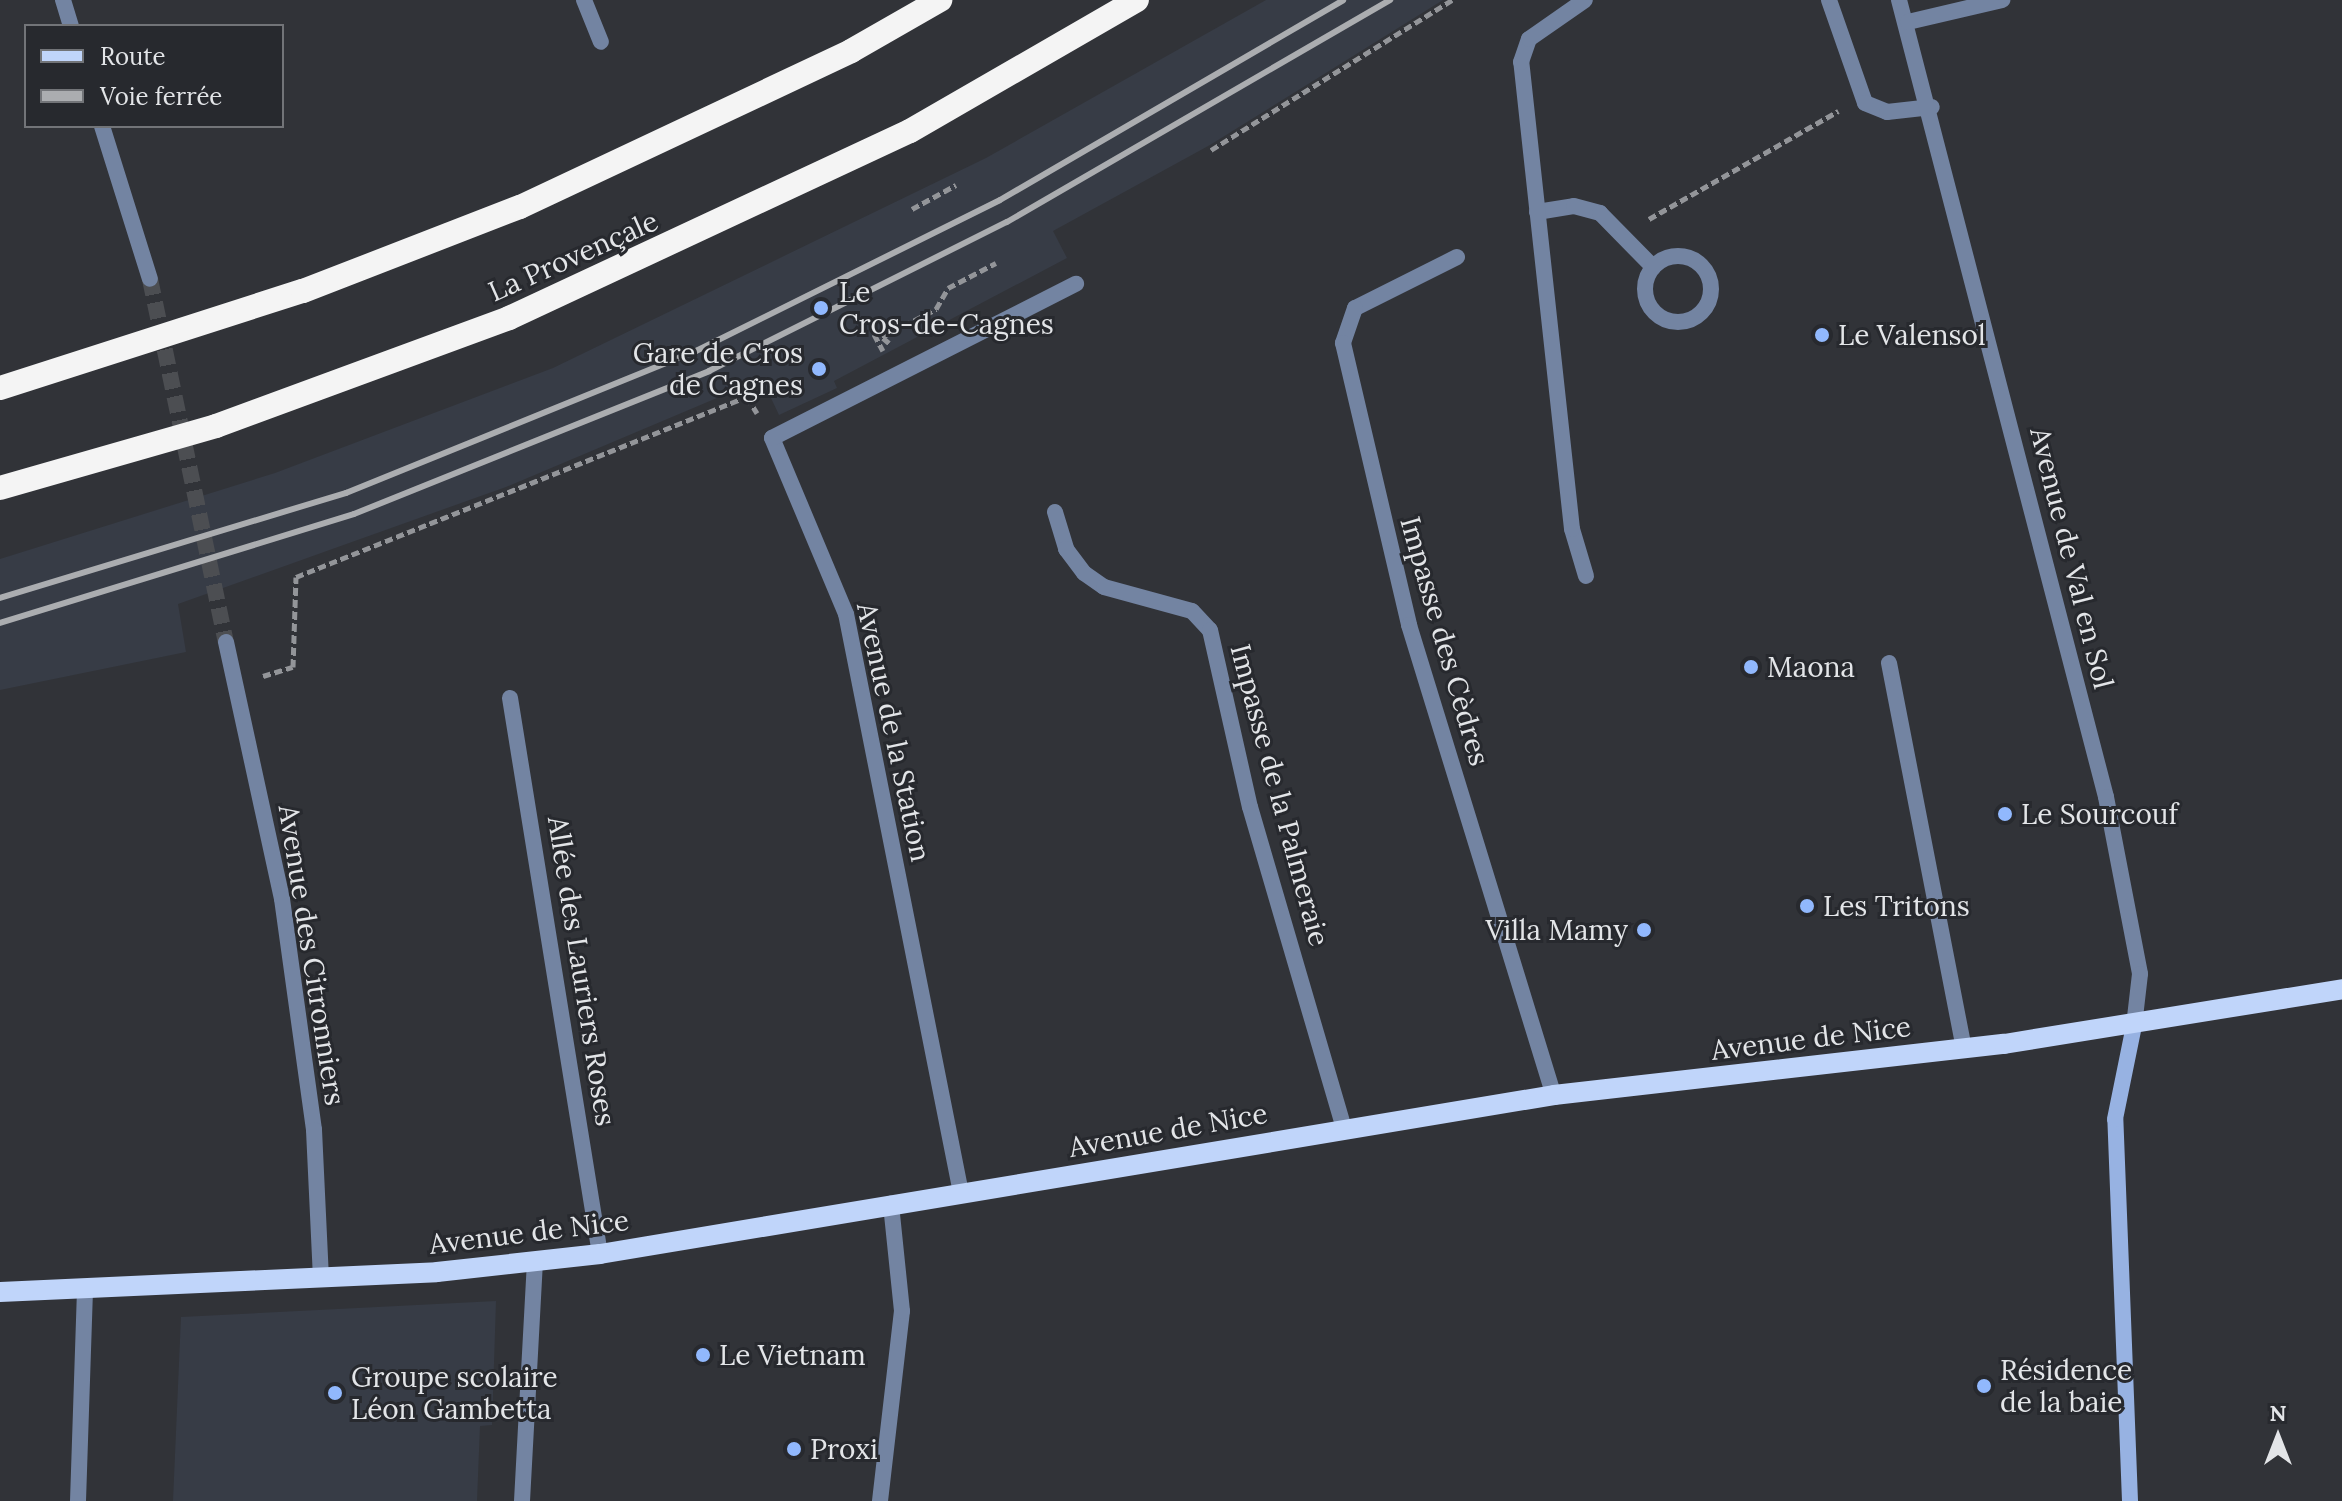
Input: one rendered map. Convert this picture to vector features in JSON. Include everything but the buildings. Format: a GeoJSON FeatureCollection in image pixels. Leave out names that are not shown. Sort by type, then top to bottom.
{"type":"FeatureCollection","features":[{"type":"Feature","properties":{"kind":"highway"},"geometry":{"type":"LineString","coordinates":[[0,388],[303,291],[520,207],[851,51],[940,0]]}},
{"type":"Feature","properties":{"kind":"highway","name":"La Provençale"},"geometry":{"type":"LineString","coordinates":[[0,488],[216,426],[509,318],[910,131],[1137,0]]}},
{"type":"Feature","properties":{"kind":"main road","name":"Avenue de Nice"},"geometry":{"type":"LineString","coordinates":[[0,1292],[321,1279],[600,1254],[1554,1095],[1964,1049],[2134,1026],[2342,989]]}},
{"type":"Feature","properties":{"kind":"street"},"geometry":{"type":"LineString","coordinates":[[63,0],[70,24]]}},
{"type":"Feature","properties":{"kind":"street"},"geometry":{"type":"LineString","coordinates":[[584,0],[601,42]]}},
{"type":"Feature","properties":{"kind":"street"},"geometry":{"type":"LineString","coordinates":[[1585,0],[1521,49],[1572,529],[1586,576]]}},
{"type":"Feature","properties":{"kind":"street"},"geometry":{"type":"LineString","coordinates":[[1829,0],[1865,103],[1887,112],[1932,107]]}},
{"type":"Feature","properties":{"kind":"street","name":"Avenue de Val en Sol"},"geometry":{"type":"LineString","coordinates":[[1899,0],[1932,107],[2119,856],[2140,974],[2134,1026]]}},
{"type":"Feature","properties":{"kind":"street"},"geometry":{"type":"LineString","coordinates":[[1908,22],[2002,0]]}},
{"type":"Feature","properties":{"kind":"street"},"geometry":{"type":"LineString","coordinates":[[103,128],[150,279]]}},
{"type":"Feature","properties":{"kind":"street"},"geometry":{"type":"LineString","coordinates":[[1537,212],[1588,208],[1625,233],[1653,267]]}},
{"type":"Feature","properties":{"kind":"street"},"geometry":{"type":"LineString","coordinates":[[1671,256],[1701,265],[1712,285],[1707,307],[1689,321],[1657,315],[1645,296],[1653,267],[1671,256]]}},
{"type":"Feature","properties":{"kind":"street","name":"Impasse des Cèdres"},"geometry":{"type":"LineString","coordinates":[[1457,257],[1355,308],[1343,343],[1409,625],[1554,1095]]}},
{"type":"Feature","properties":{"kind":"street"},"geometry":{"type":"LineString","coordinates":[[772,438],[1076,284]]}},
{"type":"Feature","properties":{"kind":"street","name":"Avenue de la Station"},"geometry":{"type":"LineString","coordinates":[[772,438],[846,614],[961,1193]]}},
{"type":"Feature","properties":{"kind":"street","name":"Impasse de la Palmeraie"},"geometry":{"type":"LineString","coordinates":[[1055,512],[1066,549],[1084,573],[1104,587],[1192,611],[1210,630],[1250,807],[1344,1129]]}},
{"type":"Feature","properties":{"kind":"street","name":"Avenue des Citronniers"},"geometry":{"type":"LineString","coordinates":[[226,642],[282,899],[314,1130],[321,1279]]}},
{"type":"Feature","properties":{"kind":"street"},"geometry":{"type":"LineString","coordinates":[[1889,663],[1964,1049]]}},
{"type":"Feature","properties":{"kind":"street","name":"Allée des Lauriers Roses"},"geometry":{"type":"LineString","coordinates":[[510,698],[600,1254]]}},
{"type":"Feature","properties":{"kind":"street"},"geometry":{"type":"LineString","coordinates":[[2130,1501],[2115,1119],[2134,1026]]}},
{"type":"Feature","properties":{"kind":"street"},"geometry":{"type":"LineString","coordinates":[[880,1501],[902,1311],[891,1204]]}},
{"type":"Feature","properties":{"kind":"street"},"geometry":{"type":"LineString","coordinates":[[522,1501],[535,1261]]}},
{"type":"Feature","properties":{"kind":"street"},"geometry":{"type":"LineString","coordinates":[[78,1501],[85,1289]]}},
{"type":"Feature","properties":{"kind":"path"},"geometry":{"type":"LineString","coordinates":[[1211,150],[1452,0]]}},
{"type":"Feature","properties":{"kind":"path"},"geometry":{"type":"LineString","coordinates":[[1625,233],[1841,109],[1865,103]]}},
{"type":"Feature","properties":{"kind":"path"},"geometry":{"type":"LineString","coordinates":[[912,209],[956,185]]}},
{"type":"Feature","properties":{"kind":"path"},"geometry":{"type":"LineString","coordinates":[[936,309],[948,288],[996,263]]}},
{"type":"Feature","properties":{"kind":"path"},"geometry":{"type":"LineString","coordinates":[[235,684],[293,667],[296,577],[747,397],[772,438]]}},
{"type":"Feature","properties":{"kind":"shaded area"},"geometry":{"type":"Polygon","coordinates":[[[1266,0],[1443,0],[1210,145],[1053,231],[1067,258],[834,381],[837,388],[779,415],[762,379],[506,487],[178,604],[186,652],[0,690],[0,559],[275,473],[553,368],[986,158],[1266,0]]]}},
{"type":"Feature","properties":{"kind":"shaded area","name":"Groupe scolaire Léon Gambetta"},"geometry":{"type":"Polygon","coordinates":[[[496,1301],[492,1425],[480,1426],[477,1501],[173,1501],[181,1317],[496,1301]]]}},
{"type":"Feature","properties":{"kind":"tunnel"},"geometry":{"type":"LineString","coordinates":[[150,279],[226,642]]}},
{"type":"Feature","properties":{"kind":"railway"},"geometry":{"type":"LineString","coordinates":[[0,598],[346,493],[696,351],[1000,200],[1343,0]]}},
{"type":"Feature","properties":{"kind":"railway"},"geometry":{"type":"LineString","coordinates":[[0,623],[354,514],[709,371],[1007,222],[1390,0]]}},
{"type":"Feature","properties":{"kind":"place","name":"Le Cros-de-Cagnes"},"geometry":{"type":"Point","coordinates":[821,308]}},
{"type":"Feature","properties":{"kind":"place","name":"Le Valensol"},"geometry":{"type":"Point","coordinates":[1822,335]}},
{"type":"Feature","properties":{"kind":"place","name":"Gare de Cros de Cagnes"},"geometry":{"type":"Point","coordinates":[819,369]}},
{"type":"Feature","properties":{"kind":"place","name":"Maona"},"geometry":{"type":"Point","coordinates":[1751,667]}},
{"type":"Feature","properties":{"kind":"place","name":"Le Sourcouf"},"geometry":{"type":"Point","coordinates":[2005,814]}},
{"type":"Feature","properties":{"kind":"place","name":"Les Tritons"},"geometry":{"type":"Point","coordinates":[1807,906]}},
{"type":"Feature","properties":{"kind":"place","name":"Villa Mamy"},"geometry":{"type":"Point","coordinates":[1644,930]}},
{"type":"Feature","properties":{"kind":"place","name":"Le Vietnam"},"geometry":{"type":"Point","coordinates":[703,1355]}},
{"type":"Feature","properties":{"kind":"place","name":"Résidence de la baie"},"geometry":{"type":"Point","coordinates":[1984,1386]}},
{"type":"Feature","properties":{"kind":"place","name":"Groupe scolaire Léon Gambetta"},"geometry":{"type":"Point","coordinates":[335,1393]}},
{"type":"Feature","properties":{"kind":"place","name":"Proxi"},"geometry":{"type":"Point","coordinates":[794,1449]}}]}
